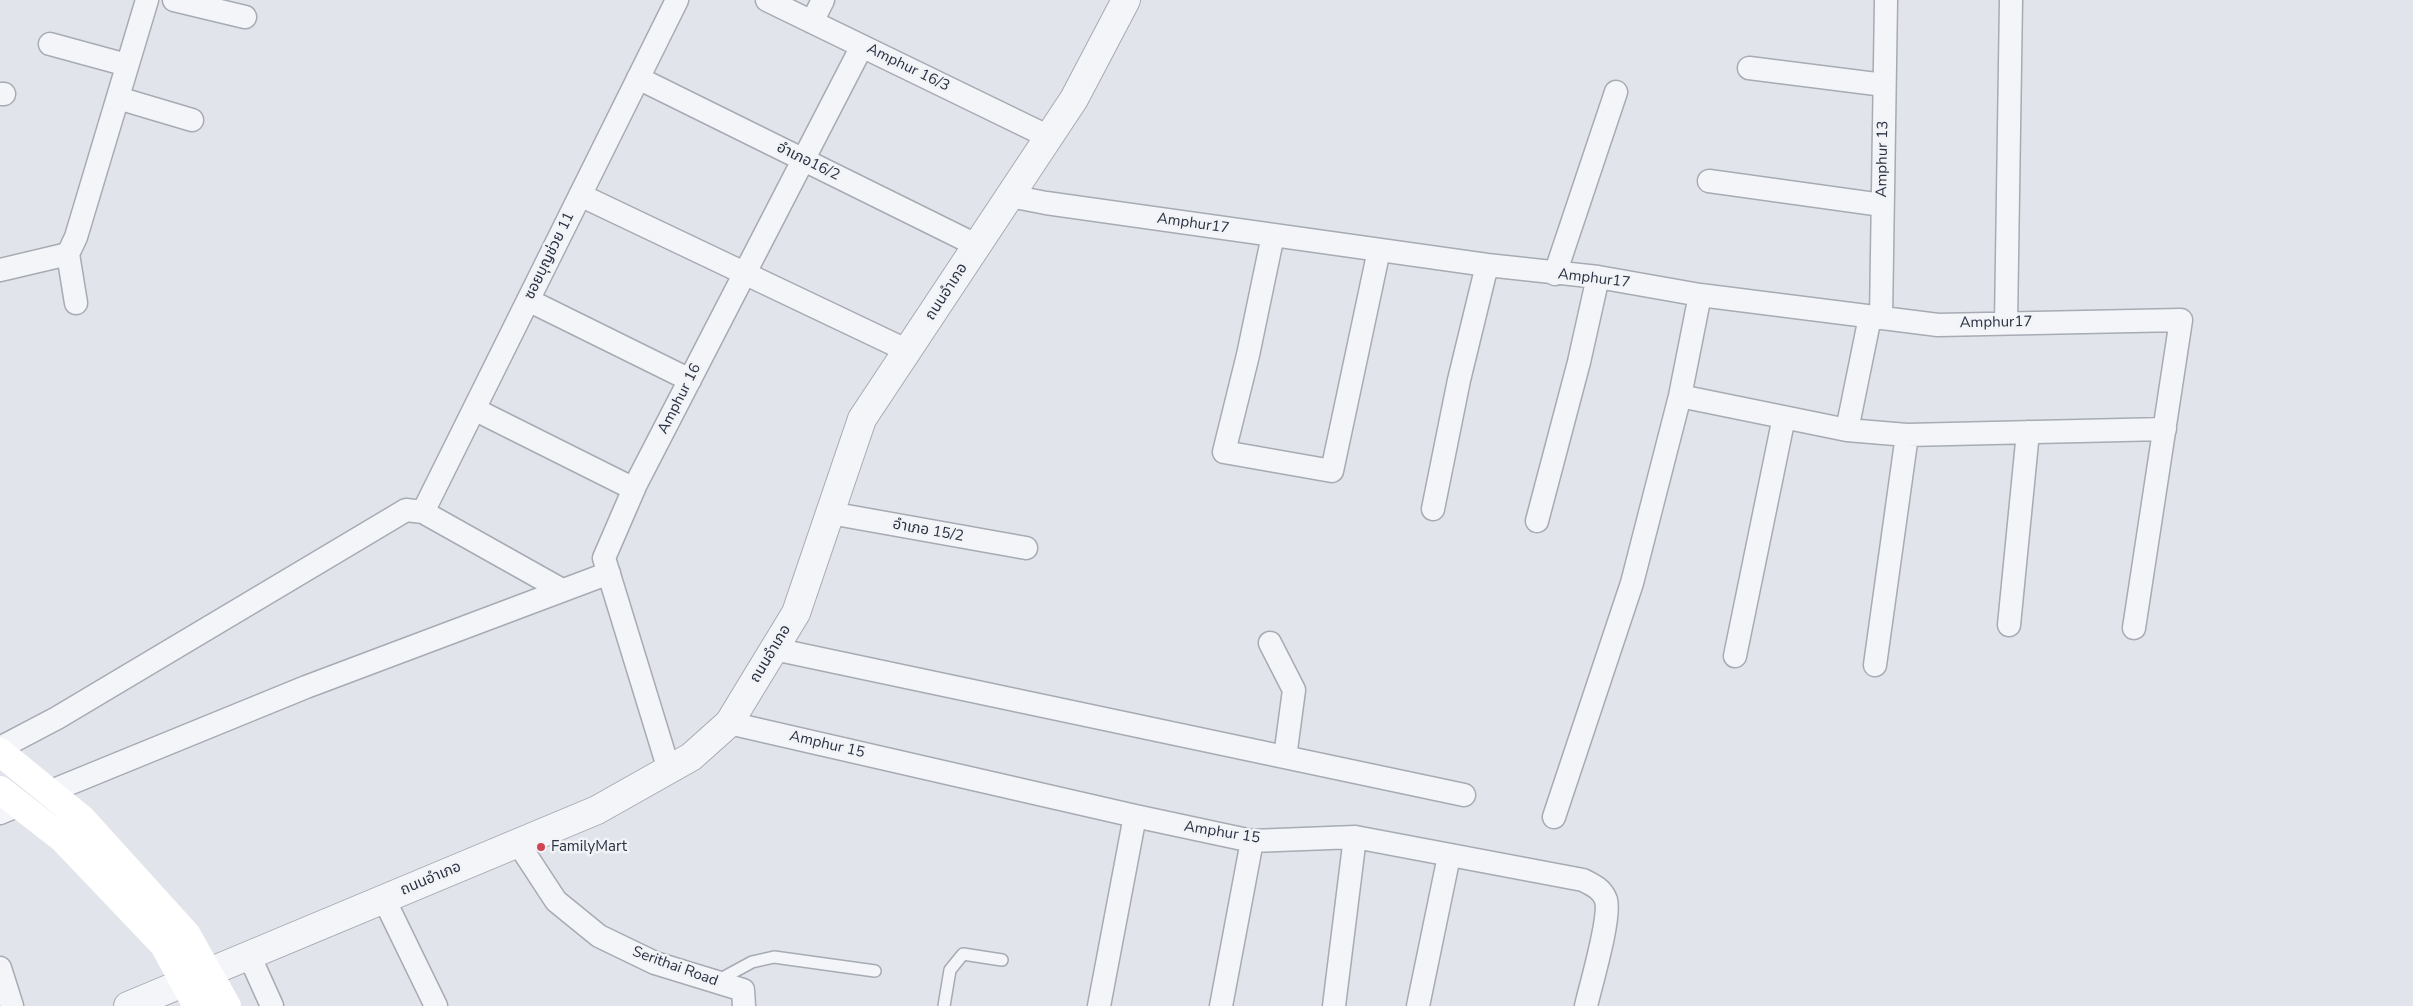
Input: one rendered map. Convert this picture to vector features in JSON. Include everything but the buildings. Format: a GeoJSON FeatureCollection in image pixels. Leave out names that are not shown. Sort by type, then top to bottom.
{"type":"FeatureCollection","features":[{"type":"Feature","properties":{"kind":"main road"},"geometry":{"type":"LineString","coordinates":[[0,752],[81,818],[188,935],[197,987]]}},
{"type":"Feature","properties":{"kind":"main road"},"geometry":{"type":"LineString","coordinates":[[6,802],[63,839],[164,945],[197,987],[227,1006]]}},
{"type":"Feature","properties":{"kind":"street"},"geometry":{"type":"LineString","coordinates":[[76,303],[68,254],[76,237],[147,0]]}},
{"type":"Feature","properties":{"kind":"street"},"geometry":{"type":"LineString","coordinates":[[174,0],[245,17]]}},
{"type":"Feature","properties":{"kind":"street","name":"ซอยบุญช่วย 11"},"geometry":{"type":"LineString","coordinates":[[422,512],[677,0]]}},
{"type":"Feature","properties":{"kind":"street","name":"Amphur 16/3"},"geometry":{"type":"LineString","coordinates":[[767,0],[1049,137]]}},
{"type":"Feature","properties":{"kind":"street"},"geometry":{"type":"LineString","coordinates":[[812,22],[823,0]]}},
{"type":"Feature","properties":{"kind":"street","name":"ถนนอำเภอ"},"geometry":{"type":"LineString","coordinates":[[128,1006],[197,987],[249,956],[597,810],[690,757],[729,723],[796,613],[862,419],[1074,99],[1126,0]]}},
{"type":"Feature","properties":{"kind":"street","name":"Amphur 13"},"geometry":{"type":"LineString","coordinates":[[1847,430],[1875,318],[1882,205],[1886,0]]}},
{"type":"Feature","properties":{"kind":"street"},"geometry":{"type":"LineString","coordinates":[[2006,323],[2011,0]]}},
{"type":"Feature","properties":{"kind":"street"},"geometry":{"type":"LineString","coordinates":[[50,44],[127,66]]}},
{"type":"Feature","properties":{"kind":"street","name":"Amphur 16"},"geometry":{"type":"LineString","coordinates":[[669,770],[604,558],[634,489],[862,46]]}},
{"type":"Feature","properties":{"kind":"street"},"geometry":{"type":"LineString","coordinates":[[1749,68],[1884,85]]}},
{"type":"Feature","properties":{"kind":"street","name":"อำเภอ16/2"},"geometry":{"type":"LineString","coordinates":[[638,78],[978,246]]}},
{"type":"Feature","properties":{"kind":"street"},"geometry":{"type":"LineString","coordinates":[[1555,274],[1616,92]]}},
{"type":"Feature","properties":{"kind":"street"},"geometry":{"type":"LineString","coordinates":[[118,98],[192,120]]}},
{"type":"Feature","properties":{"kind":"street"},"geometry":{"type":"LineString","coordinates":[[1709,181],[1882,205]]}},
{"type":"Feature","properties":{"kind":"street"},"geometry":{"type":"LineString","coordinates":[[580,195],[908,351]]}},
{"type":"Feature","properties":{"kind":"street","name":"Amphur17"},"geometry":{"type":"LineString","coordinates":[[1010,196],[1046,203],[1487,265],[1555,274],[1598,277],[1700,295],[1938,325],[2181,320],[2165,429]]}},
{"type":"Feature","properties":{"kind":"street"},"geometry":{"type":"LineString","coordinates":[[1273,235],[1248,355],[1224,452],[1332,471],[1379,250]]}},
{"type":"Feature","properties":{"kind":"street"},"geometry":{"type":"LineString","coordinates":[[0,270],[68,254]]}},
{"type":"Feature","properties":{"kind":"street"},"geometry":{"type":"LineString","coordinates":[[1433,509],[1459,380],[1487,265]]}},
{"type":"Feature","properties":{"kind":"street"},"geometry":{"type":"LineString","coordinates":[[1537,521],[1579,362],[1598,277]]}},
{"type":"Feature","properties":{"kind":"street"},"geometry":{"type":"LineString","coordinates":[[1554,816],[1632,582],[1680,396],[1700,295]]}},
{"type":"Feature","properties":{"kind":"street"},"geometry":{"type":"LineString","coordinates":[[528,300],[690,380]]}},
{"type":"Feature","properties":{"kind":"street"},"geometry":{"type":"LineString","coordinates":[[1680,396],[1847,430],[1907,435],[2165,429],[2134,628]]}},
{"type":"Feature","properties":{"kind":"street"},"geometry":{"type":"LineString","coordinates":[[474,409],[634,489]]}},
{"type":"Feature","properties":{"kind":"street"},"geometry":{"type":"LineString","coordinates":[[1735,656],[1784,417]]}},
{"type":"Feature","properties":{"kind":"street"},"geometry":{"type":"LineString","coordinates":[[2009,625],[2028,432]]}},
{"type":"Feature","properties":{"kind":"street"},"geometry":{"type":"LineString","coordinates":[[1875,665],[1907,435]]}},
{"type":"Feature","properties":{"kind":"street"},"geometry":{"type":"LineString","coordinates":[[0,748],[57,718],[406,510],[422,512],[562,590]]}},
{"type":"Feature","properties":{"kind":"street","name":"อำเภอ 15/2"},"geometry":{"type":"LineString","coordinates":[[830,513],[1026,548]]}},
{"type":"Feature","properties":{"kind":"street"},"geometry":{"type":"LineString","coordinates":[[49,792],[306,687],[609,572]]}},
{"type":"Feature","properties":{"kind":"street"},"geometry":{"type":"LineString","coordinates":[[1270,643],[1294,690],[1284,757]]}},
{"type":"Feature","properties":{"kind":"street"},"geometry":{"type":"LineString","coordinates":[[774,649],[1464,795]]}},
{"type":"Feature","properties":{"kind":"street","name":"Amphur 15"},"geometry":{"type":"LineString","coordinates":[[729,723],[1252,841],[1355,837],[1583,880],[1600,889],[1606,901],[1605,920],[1586,1006]]}},
{"type":"Feature","properties":{"kind":"street"},"geometry":{"type":"LineString","coordinates":[[1099,1006],[1135,816]]}},
{"type":"Feature","properties":{"kind":"street"},"geometry":{"type":"LineString","coordinates":[[1334,1006],[1355,837]]}},
{"type":"Feature","properties":{"kind":"street"},"geometry":{"type":"LineString","coordinates":[[1221,1006],[1252,841]]}},
{"type":"Feature","properties":{"kind":"street","name":"Serithai Road"},"geometry":{"type":"LineString","coordinates":[[518,843],[556,901],[599,936],[655,963],[743,990],[744,1006]]}},
{"type":"Feature","properties":{"kind":"street"},"geometry":{"type":"LineString","coordinates":[[1418,1006],[1449,856]]}},
{"type":"Feature","properties":{"kind":"street"},"geometry":{"type":"LineString","coordinates":[[384,899],[436,1006]]}},
{"type":"Feature","properties":{"kind":"street"},"geometry":{"type":"LineString","coordinates":[[249,956],[272,1006]]}},
{"type":"Feature","properties":{"kind":"street"},"geometry":{"type":"LineString","coordinates":[[0,968],[12,1006]]}},
{"type":"Feature","properties":{"kind":"lane"},"geometry":{"type":"LineString","coordinates":[[944,1006],[950,970],[963,954],[1002,960]]}},
{"type":"Feature","properties":{"kind":"lane"},"geometry":{"type":"LineString","coordinates":[[716,982],[752,962],[774,957],[875,971]]}},
{"type":"Feature","properties":{"kind":"place","name":"FamilyMart"},"geometry":{"type":"Point","coordinates":[541,847]}}]}
